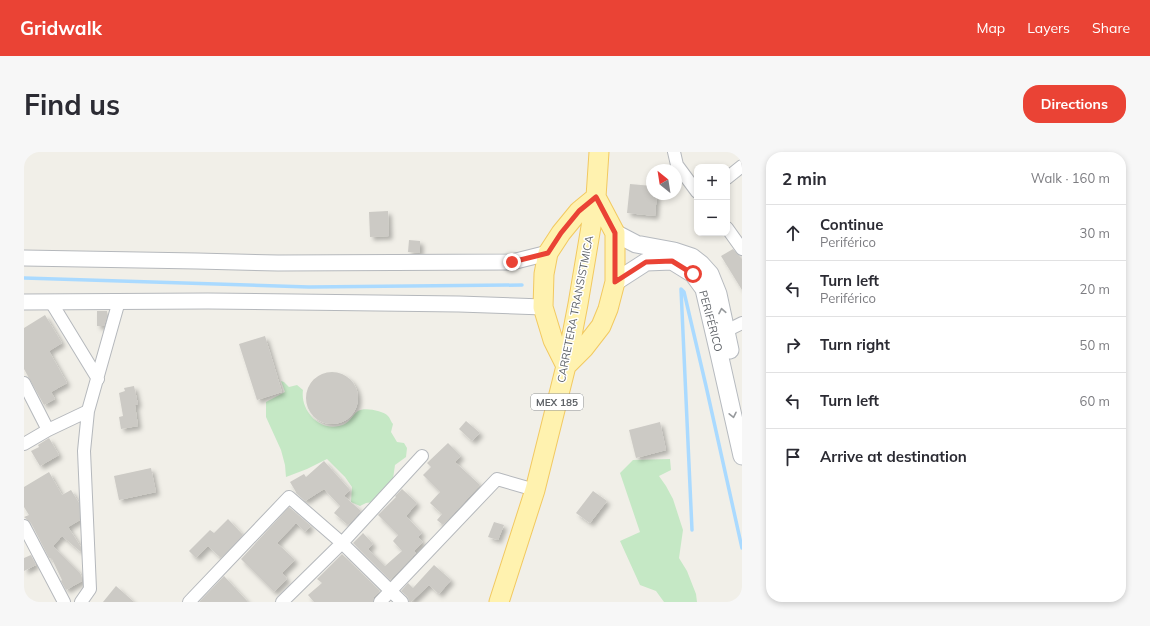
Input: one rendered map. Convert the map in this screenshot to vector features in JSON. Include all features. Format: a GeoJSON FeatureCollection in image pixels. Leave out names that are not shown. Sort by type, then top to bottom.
{"type":"FeatureCollection","features":[{"type":"Feature","properties":{"kind":"main road","name":"CARRETERA TRANSISTMICA"},"geometry":{"type":"LineString","coordinates":[[499,602],[535,490],[566,366],[596,197],[599,152]]}},
{"type":"Feature","properties":{"kind":"main road"},"geometry":{"type":"LineString","coordinates":[[596,197],[615,233],[615,282],[608,309],[601,326],[584,348],[566,366],[553,340],[544,307],[544,274],[548,253],[561,233],[579,211],[596,197]]}},
{"type":"Feature","properties":{"kind":"main road","name":"PERIFÉRICO"},"geometry":{"type":"LineString","coordinates":[[615,233],[636,244],[674,251],[692,257],[704,289],[742,456]]}},
{"type":"Feature","properties":{"kind":"main road","name":"PERIFÉRICO"},"geometry":{"type":"LineString","coordinates":[[615,282],[646,262],[672,261],[710,274],[718,294],[742,403]]}},
{"type":"Feature","properties":{"kind":"street"},"geometry":{"type":"LineString","coordinates":[[674,152],[677,165],[694,189]]}},
{"type":"Feature","properties":{"kind":"street"},"geometry":{"type":"LineString","coordinates":[[730,176],[742,166]]}},
{"type":"Feature","properties":{"kind":"street"},"geometry":{"type":"LineString","coordinates":[[730,232],[742,249]]}},
{"type":"Feature","properties":{"kind":"street"},"geometry":{"type":"LineString","coordinates":[[24,258],[278,263],[512,262],[548,253]]}},
{"type":"Feature","properties":{"kind":"street"},"geometry":{"type":"LineString","coordinates":[[81,602],[90,589],[84,451],[88,411],[119,301]]}},
{"type":"Feature","properties":{"kind":"street"},"geometry":{"type":"LineString","coordinates":[[24,302],[208,301],[459,304],[544,307]]}},
{"type":"Feature","properties":{"kind":"street"},"geometry":{"type":"LineString","coordinates":[[51,302],[98,379]]}},
{"type":"Feature","properties":{"kind":"street"},"geometry":{"type":"LineString","coordinates":[[726,331],[742,323]]}},
{"type":"Feature","properties":{"kind":"street"},"geometry":{"type":"LineString","coordinates":[[24,383],[48,430]]}},
{"type":"Feature","properties":{"kind":"street"},"geometry":{"type":"LineString","coordinates":[[24,444],[48,430],[88,411]]}},
{"type":"Feature","properties":{"kind":"street"},"geometry":{"type":"LineString","coordinates":[[282,602],[342,543],[422,456]]}},
{"type":"Feature","properties":{"kind":"street"},"geometry":{"type":"LineString","coordinates":[[380,602],[497,480],[535,490]]}},
{"type":"Feature","properties":{"kind":"street"},"geometry":{"type":"LineString","coordinates":[[189,602],[290,497],[342,543],[402,602]]}},
{"type":"Feature","properties":{"kind":"street"},"geometry":{"type":"LineString","coordinates":[[24,526],[64,602]]}},
{"type":"Feature","properties":{"kind":"green space"},"geometry":{"type":"Polygon","coordinates":[[[281,381],[289,387],[297,385],[303,390],[303,397],[308,411],[318,422],[325,425],[332,427],[343,425],[348,422],[358,411],[365,409],[378,411],[389,417],[393,424],[391,432],[397,442],[404,443],[407,448],[406,457],[395,465],[393,479],[374,502],[366,503],[360,506],[351,502],[352,487],[345,477],[327,459],[286,477],[285,465],[281,450],[266,417],[266,402],[285,392],[281,381]]]}},
{"type":"Feature","properties":{"kind":"green space"},"geometry":{"type":"Polygon","coordinates":[[[670,459],[671,470],[659,476],[673,499],[683,530],[679,558],[687,571],[696,594],[697,602],[664,602],[656,591],[640,585],[620,541],[640,532],[620,473],[633,460],[670,459]]]}},
{"type":"Feature","properties":{"kind":"building"},"geometry":{"type":"Polygon","coordinates":[[[630,184],[646,185],[646,200],[656,200],[655,216],[627,213],[630,184]]]}},
{"type":"Feature","properties":{"kind":"building"},"geometry":{"type":"Polygon","coordinates":[[[388,211],[389,236],[370,237],[369,212],[388,211]]]}},
{"type":"Feature","properties":{"kind":"building"},"geometry":{"type":"Polygon","coordinates":[[[409,240],[420,241],[420,253],[408,252],[409,240]]]}},
{"type":"Feature","properties":{"kind":"building"},"geometry":{"type":"Polygon","coordinates":[[[733,249],[742,259],[742,290],[721,256],[733,249]]]}},
{"type":"Feature","properties":{"kind":"building"},"geometry":{"type":"Polygon","coordinates":[[[97,311],[107,311],[104,326],[97,326],[97,311]]]}},
{"type":"Feature","properties":{"kind":"building"},"geometry":{"type":"Polygon","coordinates":[[[45,315],[62,343],[49,351],[67,383],[51,392],[55,399],[44,405],[24,369],[24,328],[45,315]]]}},
{"type":"Feature","properties":{"kind":"building"},"geometry":{"type":"Polygon","coordinates":[[[265,336],[282,392],[257,400],[239,344],[265,336]]]}},
{"type":"Feature","properties":{"kind":"building"},"geometry":{"type":"Polygon","coordinates":[[[327,372],[337,372],[351,379],[358,393],[358,403],[351,417],[337,424],[327,424],[317,420],[310,413],[306,403],[306,393],[310,383],[317,376],[327,372]]]}},
{"type":"Feature","properties":{"kind":"building"},"geometry":{"type":"Polygon","coordinates":[[[134,386],[138,404],[135,405],[138,426],[121,429],[119,417],[123,416],[119,393],[125,391],[124,388],[134,386]]]}},
{"type":"Feature","properties":{"kind":"building"},"geometry":{"type":"Polygon","coordinates":[[[466,421],[480,433],[472,441],[459,429],[466,421]]]}},
{"type":"Feature","properties":{"kind":"building"},"geometry":{"type":"Polygon","coordinates":[[[660,422],[666,450],[636,458],[629,430],[660,422]]]}},
{"type":"Feature","properties":{"kind":"building"},"geometry":{"type":"Polygon","coordinates":[[[49,438],[59,455],[40,466],[31,451],[39,447],[38,445],[49,438]]]}},
{"type":"Feature","properties":{"kind":"building"},"geometry":{"type":"Polygon","coordinates":[[[448,443],[461,456],[455,462],[480,485],[443,525],[437,520],[442,514],[430,503],[440,492],[423,475],[431,467],[427,463],[448,443]]]}},
{"type":"Feature","properties":{"kind":"building"},"geometry":{"type":"Polygon","coordinates":[[[324,461],[350,490],[344,496],[361,511],[348,525],[334,513],[340,506],[324,489],[305,501],[296,493],[290,482],[304,474],[306,477],[324,461]]]}},
{"type":"Feature","properties":{"kind":"building"},"geometry":{"type":"Polygon","coordinates":[[[151,468],[156,492],[119,500],[114,476],[151,468]]]}},
{"type":"Feature","properties":{"kind":"building"},"geometry":{"type":"Polygon","coordinates":[[[49,472],[62,495],[71,490],[79,503],[80,520],[68,527],[81,547],[81,552],[62,536],[53,546],[80,573],[82,578],[82,581],[66,590],[52,559],[49,558],[31,523],[24,517],[29,515],[24,507],[24,487],[49,472]]]}},
{"type":"Feature","properties":{"kind":"building"},"geometry":{"type":"Polygon","coordinates":[[[402,489],[417,503],[406,516],[422,533],[418,537],[423,542],[414,551],[416,553],[390,580],[353,543],[363,533],[373,544],[368,549],[385,566],[402,551],[393,541],[398,535],[378,515],[402,489]]]}},
{"type":"Feature","properties":{"kind":"building"},"geometry":{"type":"Polygon","coordinates":[[[593,491],[607,501],[590,523],[576,513],[593,491]]]}},
{"type":"Feature","properties":{"kind":"building"},"geometry":{"type":"Polygon","coordinates":[[[289,507],[311,526],[305,532],[296,523],[277,543],[295,560],[282,573],[287,579],[274,592],[241,559],[289,507]]]}},
{"type":"Feature","properties":{"kind":"building"},"geometry":{"type":"Polygon","coordinates":[[[228,519],[243,535],[221,558],[208,546],[196,558],[189,551],[210,530],[214,533],[228,519]]]}},
{"type":"Feature","properties":{"kind":"building"},"geometry":{"type":"Polygon","coordinates":[[[494,522],[504,525],[498,540],[488,537],[494,522]]]}},
{"type":"Feature","properties":{"kind":"building"},"geometry":{"type":"Polygon","coordinates":[[[342,554],[380,591],[374,597],[373,602],[314,602],[308,595],[322,583],[317,579],[342,554]]]}},
{"type":"Feature","properties":{"kind":"building"},"geometry":{"type":"Polygon","coordinates":[[[31,555],[36,565],[24,571],[24,558],[31,555]]]}},
{"type":"Feature","properties":{"kind":"building"},"geometry":{"type":"Polygon","coordinates":[[[434,565],[451,580],[439,594],[429,585],[411,602],[409,602],[408,597],[401,591],[408,583],[413,588],[434,565]]]}},
{"type":"Feature","properties":{"kind":"building"},"geometry":{"type":"Polygon","coordinates":[[[224,576],[248,602],[199,602],[223,577],[224,576]]]}},
{"type":"Feature","properties":{"kind":"building"},"geometry":{"type":"Polygon","coordinates":[[[116,586],[134,602],[103,602],[116,586]]]}},
{"type":"Feature","properties":{"kind":"waterway"},"geometry":{"type":"LineString","coordinates":[[24,278],[309,287],[522,285]]}},
{"type":"Feature","properties":{"kind":"waterway"},"geometry":{"type":"LineString","coordinates":[[692,530],[681,289],[684,292],[742,548]]}},
{"type":"Feature","properties":{"kind":"route"},"geometry":{"type":"LineString","coordinates":[[512,262],[533,258],[548,253],[561,233],[579,211],[596,197],[615,233],[615,282],[646,262],[672,261],[693,274]]}}]}
